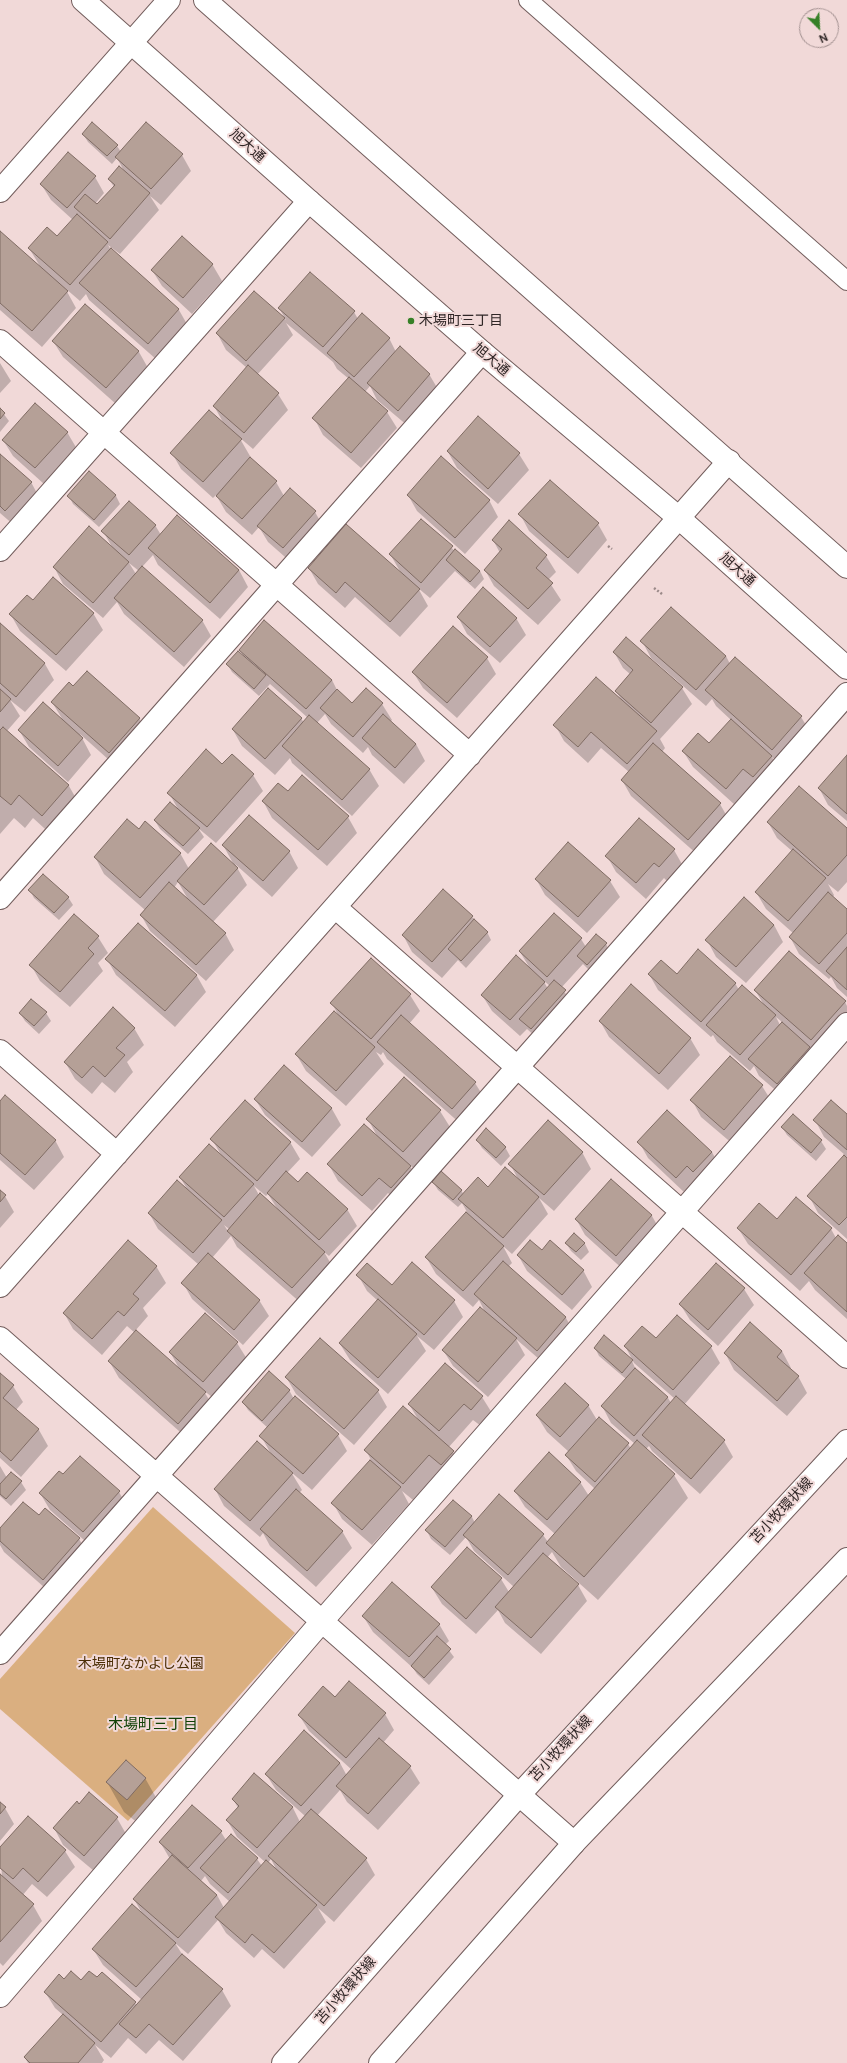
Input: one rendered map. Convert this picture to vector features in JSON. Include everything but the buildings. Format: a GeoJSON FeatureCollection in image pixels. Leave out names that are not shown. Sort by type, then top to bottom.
{"type":"FeatureCollection","features":[{"type":"Feature","properties":{"kind":"street","name":"旭大通"},"geometry":{"type":"LineString","coordinates":[[83,0],[309,201],[482,352],[679,518],[847,668]]}},
{"type":"Feature","properties":{"kind":"street"},"geometry":{"type":"LineString","coordinates":[[0,192],[169,0]]}},
{"type":"Feature","properties":{"kind":"street"},"geometry":{"type":"LineString","coordinates":[[205,0],[729,461],[847,567]]}},
{"type":"Feature","properties":{"kind":"street"},"geometry":{"type":"LineString","coordinates":[[0,550],[309,201]]}},
{"type":"Feature","properties":{"kind":"street"},"geometry":{"type":"LineString","coordinates":[[0,342],[470,755]]}},
{"type":"Feature","properties":{"kind":"street"},"geometry":{"type":"LineString","coordinates":[[0,898],[482,352]]}},
{"type":"Feature","properties":{"kind":"street"},"geometry":{"type":"LineString","coordinates":[[0,1286],[729,461]]}},
{"type":"Feature","properties":{"kind":"street"},"geometry":{"type":"LineString","coordinates":[[0,1653],[847,694]]}},
{"type":"Feature","properties":{"kind":"street"},"geometry":{"type":"LineString","coordinates":[[335,907],[847,1357]]}},
{"type":"Feature","properties":{"kind":"street"},"geometry":{"type":"LineString","coordinates":[[0,1996],[323,1620],[847,1024]]}},
{"type":"Feature","properties":{"kind":"street"},"geometry":{"type":"LineString","coordinates":[[0,1051],[117,1154]]}},
{"type":"Feature","properties":{"kind":"street"},"geometry":{"type":"LineString","coordinates":[[0,1338],[156,1476],[323,1620],[574,1843]]}},
{"type":"Feature","properties":{"kind":"street","name":"苫小牧環状線"},"geometry":{"type":"LineString","coordinates":[[283,2063],[519,1794],[847,1441]]}},
{"type":"Feature","properties":{"kind":"street"},"geometry":{"type":"LineString","coordinates":[[380,2063],[574,1843],[847,1559]]}},
{"type":"Feature","properties":{"kind":"lane"},"geometry":{"type":"LineString","coordinates":[[528,0],[847,282]]}},
{"type":"Feature","properties":{"kind":"green space","name":"木場町なかよし公園"},"geometry":{"type":"Polygon","coordinates":[[[153,1507],[295,1633],[128,1821],[0,1709],[0,1679],[153,1507]]]}},
{"type":"Feature","properties":{"kind":"place","name":"木場町三丁目"},"geometry":{"type":"Point","coordinates":[411,321]}},
{"type":"Feature","properties":{"kind":"district","name":"木場町三丁目"},"geometry":{"type":"Point","coordinates":[153,1725]}}]}
